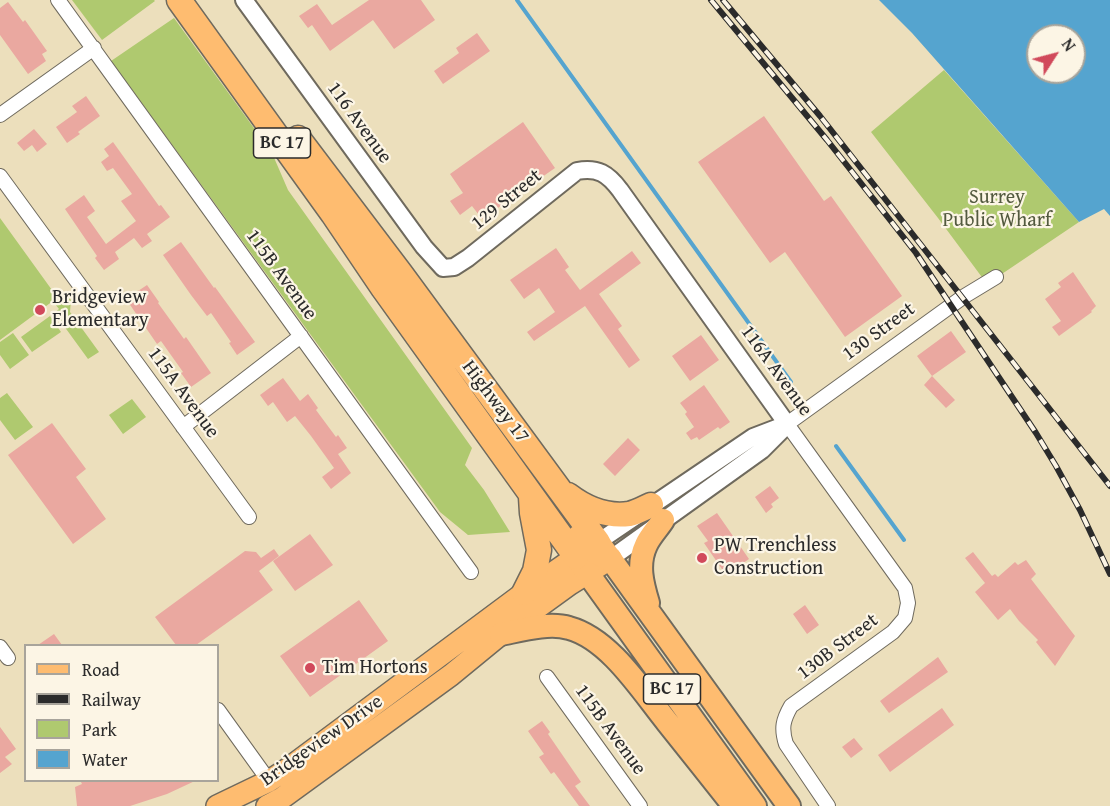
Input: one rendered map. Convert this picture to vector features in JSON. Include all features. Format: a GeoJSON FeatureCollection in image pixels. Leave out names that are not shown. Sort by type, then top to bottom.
{"type":"FeatureCollection","features":[{"type":"Feature","properties":{"kind":"highway","name":"Highway 17"},"geometry":{"type":"LineString","coordinates":[[179,0],[531,495],[651,616],[789,806]]}},
{"type":"Feature","properties":{"kind":"highway","name":"Highway 17"},"geometry":{"type":"LineString","coordinates":[[198,0],[558,487],[592,556],[755,806]]}},
{"type":"Feature","properties":{"kind":"highway"},"geometry":{"type":"LineString","coordinates":[[383,288],[431,338],[592,556]]}},
{"type":"Feature","properties":{"kind":"highway"},"geometry":{"type":"LineString","coordinates":[[558,487],[580,504],[607,514],[657,513],[641,562],[641,579],[651,616]]}},
{"type":"Feature","properties":{"kind":"highway"},"geometry":{"type":"LineString","coordinates":[[524,592],[535,571],[539,550],[531,495]]}},
{"type":"Feature","properties":{"kind":"highway"},"geometry":{"type":"LineString","coordinates":[[501,634],[559,626],[580,632],[600,645],[623,667],[734,806]]}},
{"type":"Feature","properties":{"kind":"main road","name":"Bridgeview Drive"},"geometry":{"type":"LineString","coordinates":[[217,806],[269,781],[289,768],[524,592],[592,556]]}},
{"type":"Feature","properties":{"kind":"main road","name":"Bridgeview Drive"},"geometry":{"type":"LineString","coordinates":[[279,803],[573,581],[592,556]]}},
{"type":"Feature","properties":{"kind":"street","name":"115B Avenue"},"geometry":{"type":"LineString","coordinates":[[58,0],[471,572]]}},
{"type":"Feature","properties":{"kind":"street","name":"116 Avenue"},"geometry":{"type":"LineString","coordinates":[[244,0],[424,247],[443,268]]}},
{"type":"Feature","properties":{"kind":"street"},"geometry":{"type":"LineString","coordinates":[[0,115],[94,48]]}},
{"type":"Feature","properties":{"kind":"street","name":"129 Street"},"geometry":{"type":"LineString","coordinates":[[443,268],[454,267],[468,258],[578,171],[589,169],[599,171]]}},
{"type":"Feature","properties":{"kind":"street","name":"116A Avenue"},"geometry":{"type":"LineString","coordinates":[[599,171],[613,181],[620,190],[788,424],[905,588],[908,603]]}},
{"type":"Feature","properties":{"kind":"street","name":"115A Avenue"},"geometry":{"type":"LineString","coordinates":[[0,176],[249,517]]}},
{"type":"Feature","properties":{"kind":"street","name":"130 Street"},"geometry":{"type":"LineString","coordinates":[[592,556],[657,513],[753,437],[788,424],[963,297],[996,277]]}},
{"type":"Feature","properties":{"kind":"street"},"geometry":{"type":"LineString","coordinates":[[183,427],[301,336]]}},
{"type":"Feature","properties":{"kind":"street","name":"130B Street"},"geometry":{"type":"LineString","coordinates":[[828,806],[786,744],[783,733],[784,718],[791,706],[892,633],[906,618],[908,603]]}},
{"type":"Feature","properties":{"kind":"street","name":"115B Avenue"},"geometry":{"type":"LineString","coordinates":[[547,677],[640,806]]}},
{"type":"Feature","properties":{"kind":"street"},"geometry":{"type":"LineString","coordinates":[[219,711],[269,781],[279,803]]}},
{"type":"Feature","properties":{"kind":"green space"},"geometry":{"type":"Polygon","coordinates":[[[72,0],[154,0],[155,1],[102,40],[72,0]]]}},
{"type":"Feature","properties":{"kind":"green space"},"geometry":{"type":"Polygon","coordinates":[[[174,18],[272,153],[288,190],[472,448],[465,465],[484,490],[510,532],[468,535],[440,512],[111,61],[174,18]]]}},
{"type":"Feature","properties":{"kind":"green space","name":"Surrey Public Wharf"},"geometry":{"type":"Polygon","coordinates":[[[944,70],[1079,222],[987,284],[871,132],[944,70]]]}},
{"type":"Feature","properties":{"kind":"green space"},"geometry":{"type":"Polygon","coordinates":[[[0,218],[57,297],[66,295],[71,300],[70,312],[99,352],[88,359],[58,321],[53,314],[59,309],[55,304],[57,298],[0,340],[0,218]]]}},
{"type":"Feature","properties":{"kind":"green space"},"geometry":{"type":"Polygon","coordinates":[[[50,316],[61,332],[32,352],[21,337],[50,316]]]}},
{"type":"Feature","properties":{"kind":"green space"},"geometry":{"type":"Polygon","coordinates":[[[13,333],[29,355],[10,369],[0,355],[0,342],[13,333]]]}},
{"type":"Feature","properties":{"kind":"green space"},"geometry":{"type":"Polygon","coordinates":[[[7,393],[33,427],[15,440],[0,420],[0,398],[7,393]]]}},
{"type":"Feature","properties":{"kind":"green space"},"geometry":{"type":"Polygon","coordinates":[[[132,399],[146,417],[123,434],[109,415],[132,399]]]}},
{"type":"Feature","properties":{"kind":"water"},"geometry":{"type":"Polygon","coordinates":[[[879,0],[1110,0],[1110,216],[1104,209],[1079,222],[912,33],[879,0]]]}},
{"type":"Feature","properties":{"kind":"building"},"geometry":{"type":"Polygon","coordinates":[[[369,0],[421,0],[435,20],[394,49],[373,20],[330,51],[312,25],[308,28],[299,16],[317,4],[332,25],[369,0]]]}},
{"type":"Feature","properties":{"kind":"building"},"geometry":{"type":"Polygon","coordinates":[[[8,2],[23,22],[25,20],[47,51],[42,54],[46,61],[28,74],[0,35],[0,8],[8,2]]]}},
{"type":"Feature","properties":{"kind":"building"},"geometry":{"type":"Polygon","coordinates":[[[477,33],[490,51],[443,84],[434,71],[459,53],[456,48],[477,33]]]}},
{"type":"Feature","properties":{"kind":"building"},"geometry":{"type":"Polygon","coordinates":[[[86,96],[100,116],[67,143],[56,127],[77,112],[72,106],[86,96]]]}},
{"type":"Feature","properties":{"kind":"building"},"geometry":{"type":"Polygon","coordinates":[[[764,116],[824,201],[831,196],[902,296],[845,337],[785,252],[770,263],[698,162],[764,116]]]}},
{"type":"Feature","properties":{"kind":"building"},"geometry":{"type":"Polygon","coordinates":[[[523,122],[555,168],[482,219],[472,206],[460,215],[450,201],[463,193],[450,174],[523,122]]]}},
{"type":"Feature","properties":{"kind":"building"},"geometry":{"type":"Polygon","coordinates":[[[34,129],[47,144],[37,152],[32,145],[24,151],[17,143],[34,129]]]}},
{"type":"Feature","properties":{"kind":"building"},"geometry":{"type":"Polygon","coordinates":[[[113,142],[159,206],[161,205],[170,217],[147,234],[152,241],[142,248],[134,238],[115,252],[119,259],[104,270],[65,209],[84,195],[95,211],[87,217],[106,244],[136,221],[121,201],[132,194],[113,168],[107,171],[101,162],[109,156],[104,149],[113,142]]]}},
{"type":"Feature","properties":{"kind":"building"},"geometry":{"type":"Polygon","coordinates":[[[181,242],[255,342],[237,355],[211,313],[207,316],[163,255],[181,242]]]}},
{"type":"Feature","properties":{"kind":"building"},"geometry":{"type":"Polygon","coordinates":[[[556,248],[569,267],[565,270],[580,290],[632,251],[641,263],[599,294],[622,326],[618,329],[640,360],[629,368],[585,306],[534,341],[527,332],[555,312],[539,288],[524,299],[510,280],[556,248]]]}},
{"type":"Feature","properties":{"kind":"building"},"geometry":{"type":"Polygon","coordinates":[[[1073,272],[1096,306],[1092,312],[1059,336],[1052,327],[1061,321],[1045,299],[1061,287],[1058,283],[1073,272]]]}},
{"type":"Feature","properties":{"kind":"building"},"geometry":{"type":"Polygon","coordinates":[[[147,285],[184,339],[186,337],[211,373],[191,387],[161,341],[157,344],[126,299],[147,285]]]}},
{"type":"Feature","properties":{"kind":"building"},"geometry":{"type":"Polygon","coordinates":[[[951,331],[966,352],[932,376],[917,356],[951,331]]]}},
{"type":"Feature","properties":{"kind":"building"},"geometry":{"type":"Polygon","coordinates":[[[701,335],[719,360],[690,381],[672,356],[701,335]]]}},
{"type":"Feature","properties":{"kind":"building"},"geometry":{"type":"Polygon","coordinates":[[[932,376],[955,400],[946,408],[924,385],[932,376]]]}},
{"type":"Feature","properties":{"kind":"building"},"geometry":{"type":"Polygon","coordinates":[[[283,378],[300,401],[308,394],[318,408],[316,410],[347,448],[338,454],[351,473],[331,489],[322,477],[334,468],[311,436],[295,416],[287,422],[273,402],[268,406],[260,395],[283,378]]]}},
{"type":"Feature","properties":{"kind":"building"},"geometry":{"type":"Polygon","coordinates":[[[704,385],[730,422],[699,440],[697,437],[691,440],[686,433],[694,427],[680,403],[704,385]]]}},
{"type":"Feature","properties":{"kind":"building"},"geometry":{"type":"Polygon","coordinates":[[[52,423],[86,469],[76,477],[106,519],[73,544],[8,455],[52,423]]]}},
{"type":"Feature","properties":{"kind":"building"},"geometry":{"type":"Polygon","coordinates":[[[628,438],[640,450],[615,476],[603,464],[628,438]]]}},
{"type":"Feature","properties":{"kind":"building"},"geometry":{"type":"Polygon","coordinates":[[[770,486],[779,498],[771,504],[773,507],[766,513],[755,497],[770,486]]]}},
{"type":"Feature","properties":{"kind":"building"},"geometry":{"type":"Polygon","coordinates":[[[717,513],[749,559],[726,575],[704,543],[708,541],[697,526],[717,513]]]}},
{"type":"Feature","properties":{"kind":"building"},"geometry":{"type":"Polygon","coordinates":[[[310,534],[333,565],[295,591],[273,561],[310,534]]]}},
{"type":"Feature","properties":{"kind":"building"},"geometry":{"type":"Polygon","coordinates":[[[274,549],[279,556],[259,571],[273,590],[197,644],[175,644],[155,617],[245,551],[256,552],[261,558],[274,549]]]}},
{"type":"Feature","properties":{"kind":"building"},"geometry":{"type":"Polygon","coordinates":[[[973,552],[992,576],[995,574],[998,577],[1015,562],[1018,565],[1026,560],[1036,574],[1031,579],[1075,636],[1055,666],[1036,642],[1038,640],[1010,609],[998,620],[975,592],[985,583],[965,558],[973,552]]]}},
{"type":"Feature","properties":{"kind":"building"},"geometry":{"type":"Polygon","coordinates":[[[359,600],[388,641],[310,697],[280,656],[359,600]]]}},
{"type":"Feature","properties":{"kind":"building"},"geometry":{"type":"Polygon","coordinates":[[[805,605],[819,625],[807,634],[793,614],[805,605]]]}},
{"type":"Feature","properties":{"kind":"building"},"geometry":{"type":"Polygon","coordinates":[[[54,634],[61,644],[39,644],[54,634]]]}},
{"type":"Feature","properties":{"kind":"building"},"geometry":{"type":"Polygon","coordinates":[[[938,657],[948,672],[889,713],[880,701],[938,657]]]}},
{"type":"Feature","properties":{"kind":"building"},"geometry":{"type":"Polygon","coordinates":[[[942,708],[954,725],[890,772],[878,755],[942,708]]]}},
{"type":"Feature","properties":{"kind":"building"},"geometry":{"type":"Polygon","coordinates":[[[542,721],[550,732],[548,734],[581,782],[575,786],[590,806],[579,806],[554,772],[551,774],[539,757],[544,754],[528,731],[542,721]]]}},
{"type":"Feature","properties":{"kind":"building"},"geometry":{"type":"Polygon","coordinates":[[[0,727],[16,749],[5,757],[12,764],[0,773],[0,727]]]}},
{"type":"Feature","properties":{"kind":"building"},"geometry":{"type":"Polygon","coordinates":[[[854,738],[863,749],[851,758],[842,747],[854,738]]]}},
{"type":"Feature","properties":{"kind":"building"},"geometry":{"type":"Polygon","coordinates":[[[81,782],[193,782],[167,794],[130,806],[77,806],[75,787],[82,784],[81,782]]]}},
{"type":"Feature","properties":{"kind":"waterway"},"geometry":{"type":"LineString","coordinates":[[517,0],[791,382]]}},
{"type":"Feature","properties":{"kind":"waterway"},"geometry":{"type":"LineString","coordinates":[[836,446],[904,540]]}},
{"type":"Feature","properties":{"kind":"railway"},"geometry":{"type":"LineString","coordinates":[[711,0],[827,140],[916,253],[1056,466],[1110,574]]}},
{"type":"Feature","properties":{"kind":"railway"},"geometry":{"type":"LineString","coordinates":[[723,0],[820,116],[1110,486]]}},
{"type":"Feature","properties":{"kind":"place","name":"Bridgeview Elementary"},"geometry":{"type":"Point","coordinates":[40,310]}},
{"type":"Feature","properties":{"kind":"place","name":"PW Trenchless Construction"},"geometry":{"type":"Point","coordinates":[702,558]}},
{"type":"Feature","properties":{"kind":"place","name":"Tim Hortons"},"geometry":{"type":"Point","coordinates":[310,668]}}]}
